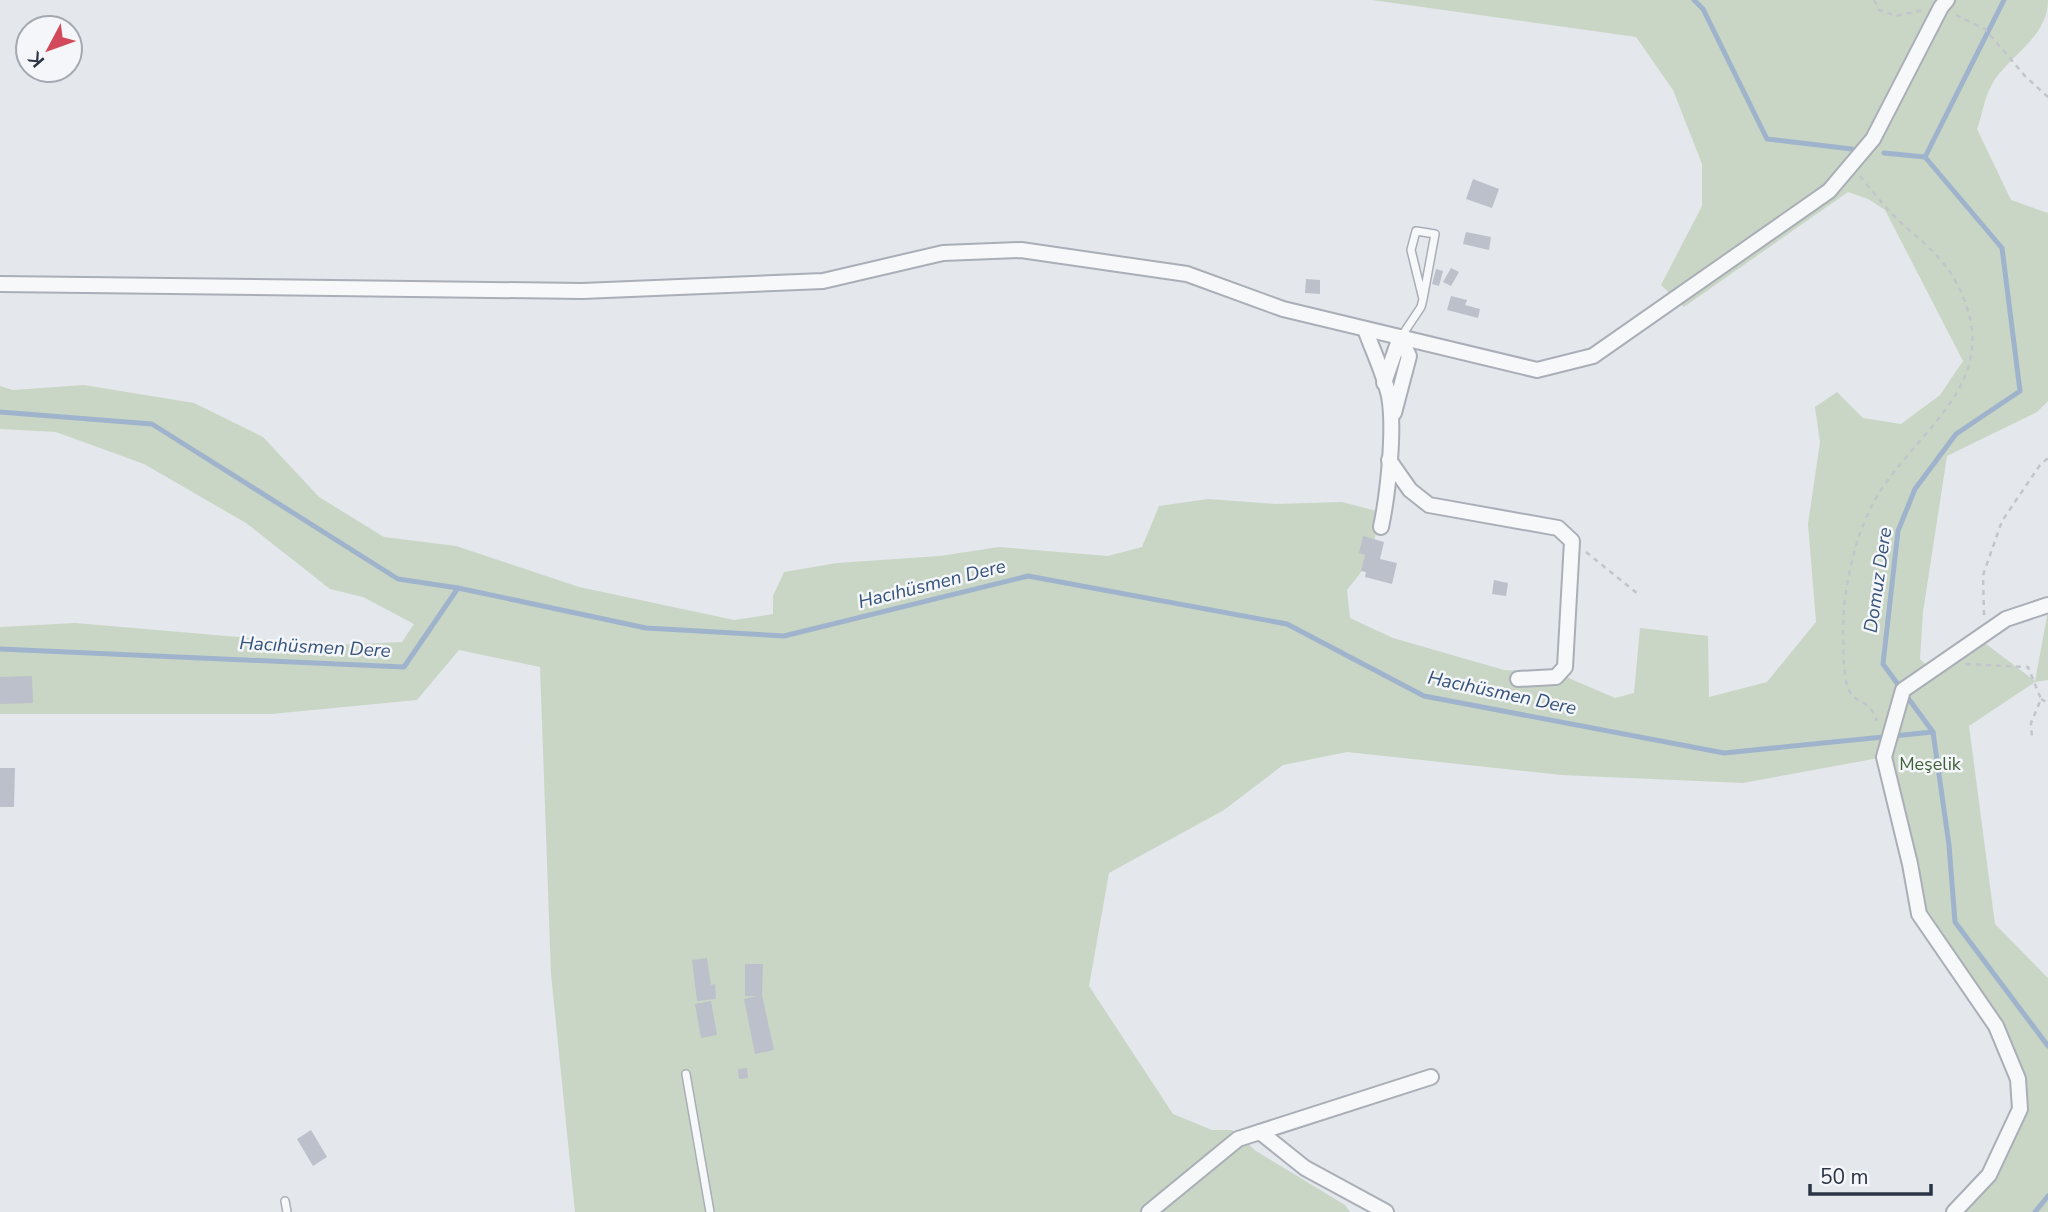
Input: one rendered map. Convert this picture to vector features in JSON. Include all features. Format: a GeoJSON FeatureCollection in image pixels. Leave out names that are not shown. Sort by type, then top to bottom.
{"type":"FeatureCollection","features":[{"type":"Feature","properties":{"kind":"street"},"geometry":{"type":"LineString","coordinates":[[0,285],[582,291],[823,281],[943,253],[1021,250],[1187,274],[1283,309],[1537,370],[1593,356],[1829,191],[1873,139],[1945,3]]}},
{"type":"Feature","properties":{"kind":"street"},"geometry":{"type":"LineString","coordinates":[[1365,329],[1389,397],[1387,499],[1381,527]]}},
{"type":"Feature","properties":{"kind":"street"},"geometry":{"type":"LineString","coordinates":[[1384,383],[1400,337]]}},
{"type":"Feature","properties":{"kind":"street"},"geometry":{"type":"LineString","coordinates":[[1390,430],[1409,356],[1400,337]]}},
{"type":"Feature","properties":{"kind":"street"},"geometry":{"type":"LineString","coordinates":[[1389,460],[1410,491],[1429,505],[1558,528],[1572,541],[1565,667],[1556,677],[1518,679]]}},
{"type":"Feature","properties":{"kind":"street"},"geometry":{"type":"LineString","coordinates":[[1954,1212],[1989,1175],[2020,1109],[2018,1079],[1996,1026],[1919,914],[1884,757],[1903,690],[2006,619],[2048,605]]}},
{"type":"Feature","properties":{"kind":"street"},"geometry":{"type":"LineString","coordinates":[[1149,1212],[1238,1139],[1431,1077]]}},
{"type":"Feature","properties":{"kind":"street"},"geometry":{"type":"LineString","coordinates":[[1260,1132],[1305,1168],[1386,1212]]}},
{"type":"Feature","properties":{"kind":"lane"},"geometry":{"type":"LineString","coordinates":[[1400,337],[1421,307],[1423,299],[1435,234],[1416,231],[1411,250],[1423,299]]}},
{"type":"Feature","properties":{"kind":"lane"},"geometry":{"type":"LineString","coordinates":[[686,1073],[710,1212]]}},
{"type":"Feature","properties":{"kind":"lane"},"geometry":{"type":"LineString","coordinates":[[285,1201],[287,1212]]}},
{"type":"Feature","properties":{"kind":"path"},"geometry":{"type":"LineString","coordinates":[[1874,0],[1879,10],[1896,16],[1945,3],[1985,29],[2025,76],[2048,97]]}},
{"type":"Feature","properties":{"kind":"path"},"geometry":{"type":"LineString","coordinates":[[1850,166],[1895,217],[1938,257],[1956,282],[1970,320],[1973,343],[1966,375],[1951,404],[1880,491],[1859,536],[1848,580],[1843,626],[1844,670],[1851,694],[1870,708],[1889,740]]}},
{"type":"Feature","properties":{"kind":"path"},"geometry":{"type":"LineString","coordinates":[[1978,638],[1984,615],[1983,575],[2002,521],[2040,465],[2048,458]]}},
{"type":"Feature","properties":{"kind":"path"},"geometry":{"type":"LineString","coordinates":[[1572,541],[1638,594]]}},
{"type":"Feature","properties":{"kind":"path"},"geometry":{"type":"LineString","coordinates":[[1942,663],[2028,667],[2041,699],[2048,703]]}},
{"type":"Feature","properties":{"kind":"path"},"geometry":{"type":"LineString","coordinates":[[2032,739],[2031,723],[2041,699]]}},
{"type":"Feature","properties":{"kind":"green space","name":"Meşelik"},"geometry":{"type":"Polygon","coordinates":[[[1372,0],[2048,0],[2046,14],[2034,37],[1991,86],[1977,129],[2011,200],[2048,213],[2048,401],[2037,412],[1947,456],[1923,612],[1920,659],[1931,670],[1978,638],[2035,681],[2048,611],[2048,680],[2035,682],[1969,726],[1995,924],[2048,978],[2048,1212],[1954,1212],[1989,1175],[2020,1109],[1996,1026],[1919,914],[1884,757],[1743,783],[1561,775],[1347,752],[1283,765],[1224,810],[1109,873],[1089,986],[1173,1114],[1212,1130],[1232,1130],[1256,1151],[1345,1205],[1350,1212],[575,1212],[551,974],[540,667],[459,650],[417,700],[271,714],[0,714],[0,627],[75,623],[331,645],[402,642],[414,624],[363,597],[330,589],[246,523],[144,464],[56,432],[0,429],[0,386],[13,390],[84,385],[194,403],[263,437],[319,497],[384,537],[456,546],[579,587],[734,620],[773,614],[773,596],[784,572],[837,563],[940,556],[999,547],[1108,556],[1142,547],[1159,506],[1208,499],[1276,504],[1342,502],[1377,511],[1371,554],[1347,590],[1350,618],[1393,638],[1504,670],[1557,673],[1615,698],[1634,693],[1640,628],[1708,636],[1709,697],[1767,682],[1816,622],[1808,524],[1820,442],[1815,407],[1837,392],[1863,418],[1901,424],[1940,395],[1963,361],[1885,210],[1868,199],[1848,192],[1684,307],[1661,285],[1702,206],[1702,164],[1673,90],[1636,37],[1372,0]]]}},
{"type":"Feature","properties":{"kind":"building"},"geometry":{"type":"Polygon","coordinates":[[[1473,179],[1499,189],[1492,208],[1466,199],[1473,179]]]}},
{"type":"Feature","properties":{"kind":"building"},"geometry":{"type":"Polygon","coordinates":[[[1466,232],[1491,237],[1489,250],[1463,244],[1466,232]]]}},
{"type":"Feature","properties":{"kind":"building"},"geometry":{"type":"Polygon","coordinates":[[[1451,268],[1459,272],[1451,286],[1443,282],[1451,268]]]}},
{"type":"Feature","properties":{"kind":"building"},"geometry":{"type":"Polygon","coordinates":[[[1436,269],[1443,271],[1439,286],[1432,284],[1436,269]]]}},
{"type":"Feature","properties":{"kind":"building"},"geometry":{"type":"Polygon","coordinates":[[[1306,279],[1320,280],[1320,294],[1305,293],[1306,279]]]}},
{"type":"Feature","properties":{"kind":"building"},"geometry":{"type":"Polygon","coordinates":[[[1451,296],[1467,300],[1465,305],[1480,309],[1478,318],[1447,310],[1451,296]]]}},
{"type":"Feature","properties":{"kind":"building"},"geometry":{"type":"Polygon","coordinates":[[[1363,536],[1384,542],[1380,559],[1397,563],[1392,584],[1365,577],[1366,572],[1361,571],[1365,555],[1359,553],[1363,536]]]}},
{"type":"Feature","properties":{"kind":"building"},"geometry":{"type":"Polygon","coordinates":[[[1494,580],[1508,583],[1506,596],[1492,594],[1494,580]]]}},
{"type":"Feature","properties":{"kind":"building"},"geometry":{"type":"Polygon","coordinates":[[[32,676],[33,703],[0,704],[0,677],[32,676]]]}},
{"type":"Feature","properties":{"kind":"building"},"geometry":{"type":"Polygon","coordinates":[[[0,768],[15,768],[14,807],[0,807],[0,768]]]}},
{"type":"Feature","properties":{"kind":"building"},"geometry":{"type":"Polygon","coordinates":[[[707,958],[711,985],[715,984],[716,999],[697,1001],[692,960],[707,958]]]}},
{"type":"Feature","properties":{"kind":"building"},"geometry":{"type":"Polygon","coordinates":[[[745,964],[763,964],[762,995],[774,1050],[755,1054],[744,999],[757,996],[745,996],[745,964]]]}},
{"type":"Feature","properties":{"kind":"building"},"geometry":{"type":"Polygon","coordinates":[[[711,1001],[717,1035],[701,1038],[695,1004],[711,1001]]]}},
{"type":"Feature","properties":{"kind":"building"},"geometry":{"type":"Polygon","coordinates":[[[747,1068],[748,1078],[739,1079],[738,1069],[747,1068]]]}},
{"type":"Feature","properties":{"kind":"building"},"geometry":{"type":"Polygon","coordinates":[[[311,1130],[327,1157],[313,1166],[297,1139],[311,1130]]]}},
{"type":"Feature","properties":{"kind":"waterway"},"geometry":{"type":"LineString","coordinates":[[1694,0],[1703,9],[1767,139],[1852,149]]}},
{"type":"Feature","properties":{"kind":"waterway","name":"Domuz Dere"},"geometry":{"type":"LineString","coordinates":[[2004,0],[1925,157],[2002,248],[2020,391],[1956,434],[1915,489],[1898,531],[1883,664],[1933,732],[1949,845],[1955,922],[2048,1046]]}},
{"type":"Feature","properties":{"kind":"waterway"},"geometry":{"type":"LineString","coordinates":[[1884,153],[1925,157]]}},
{"type":"Feature","properties":{"kind":"waterway"},"geometry":{"type":"LineString","coordinates":[[0,412],[152,424],[398,579],[458,588]]}},
{"type":"Feature","properties":{"kind":"waterway","name":"Hacıhüsmen Dere"},"geometry":{"type":"LineString","coordinates":[[0,649],[404,667],[458,588],[646,628],[784,636],[1028,576],[1287,624],[1424,696],[1724,753],[1933,732]]}},
{"type":"Feature","properties":{"kind":"waterway","name":"Domuz Dere"},"geometry":{"type":"LineString","coordinates":[[2035,1212],[2048,1196]]}}]}
